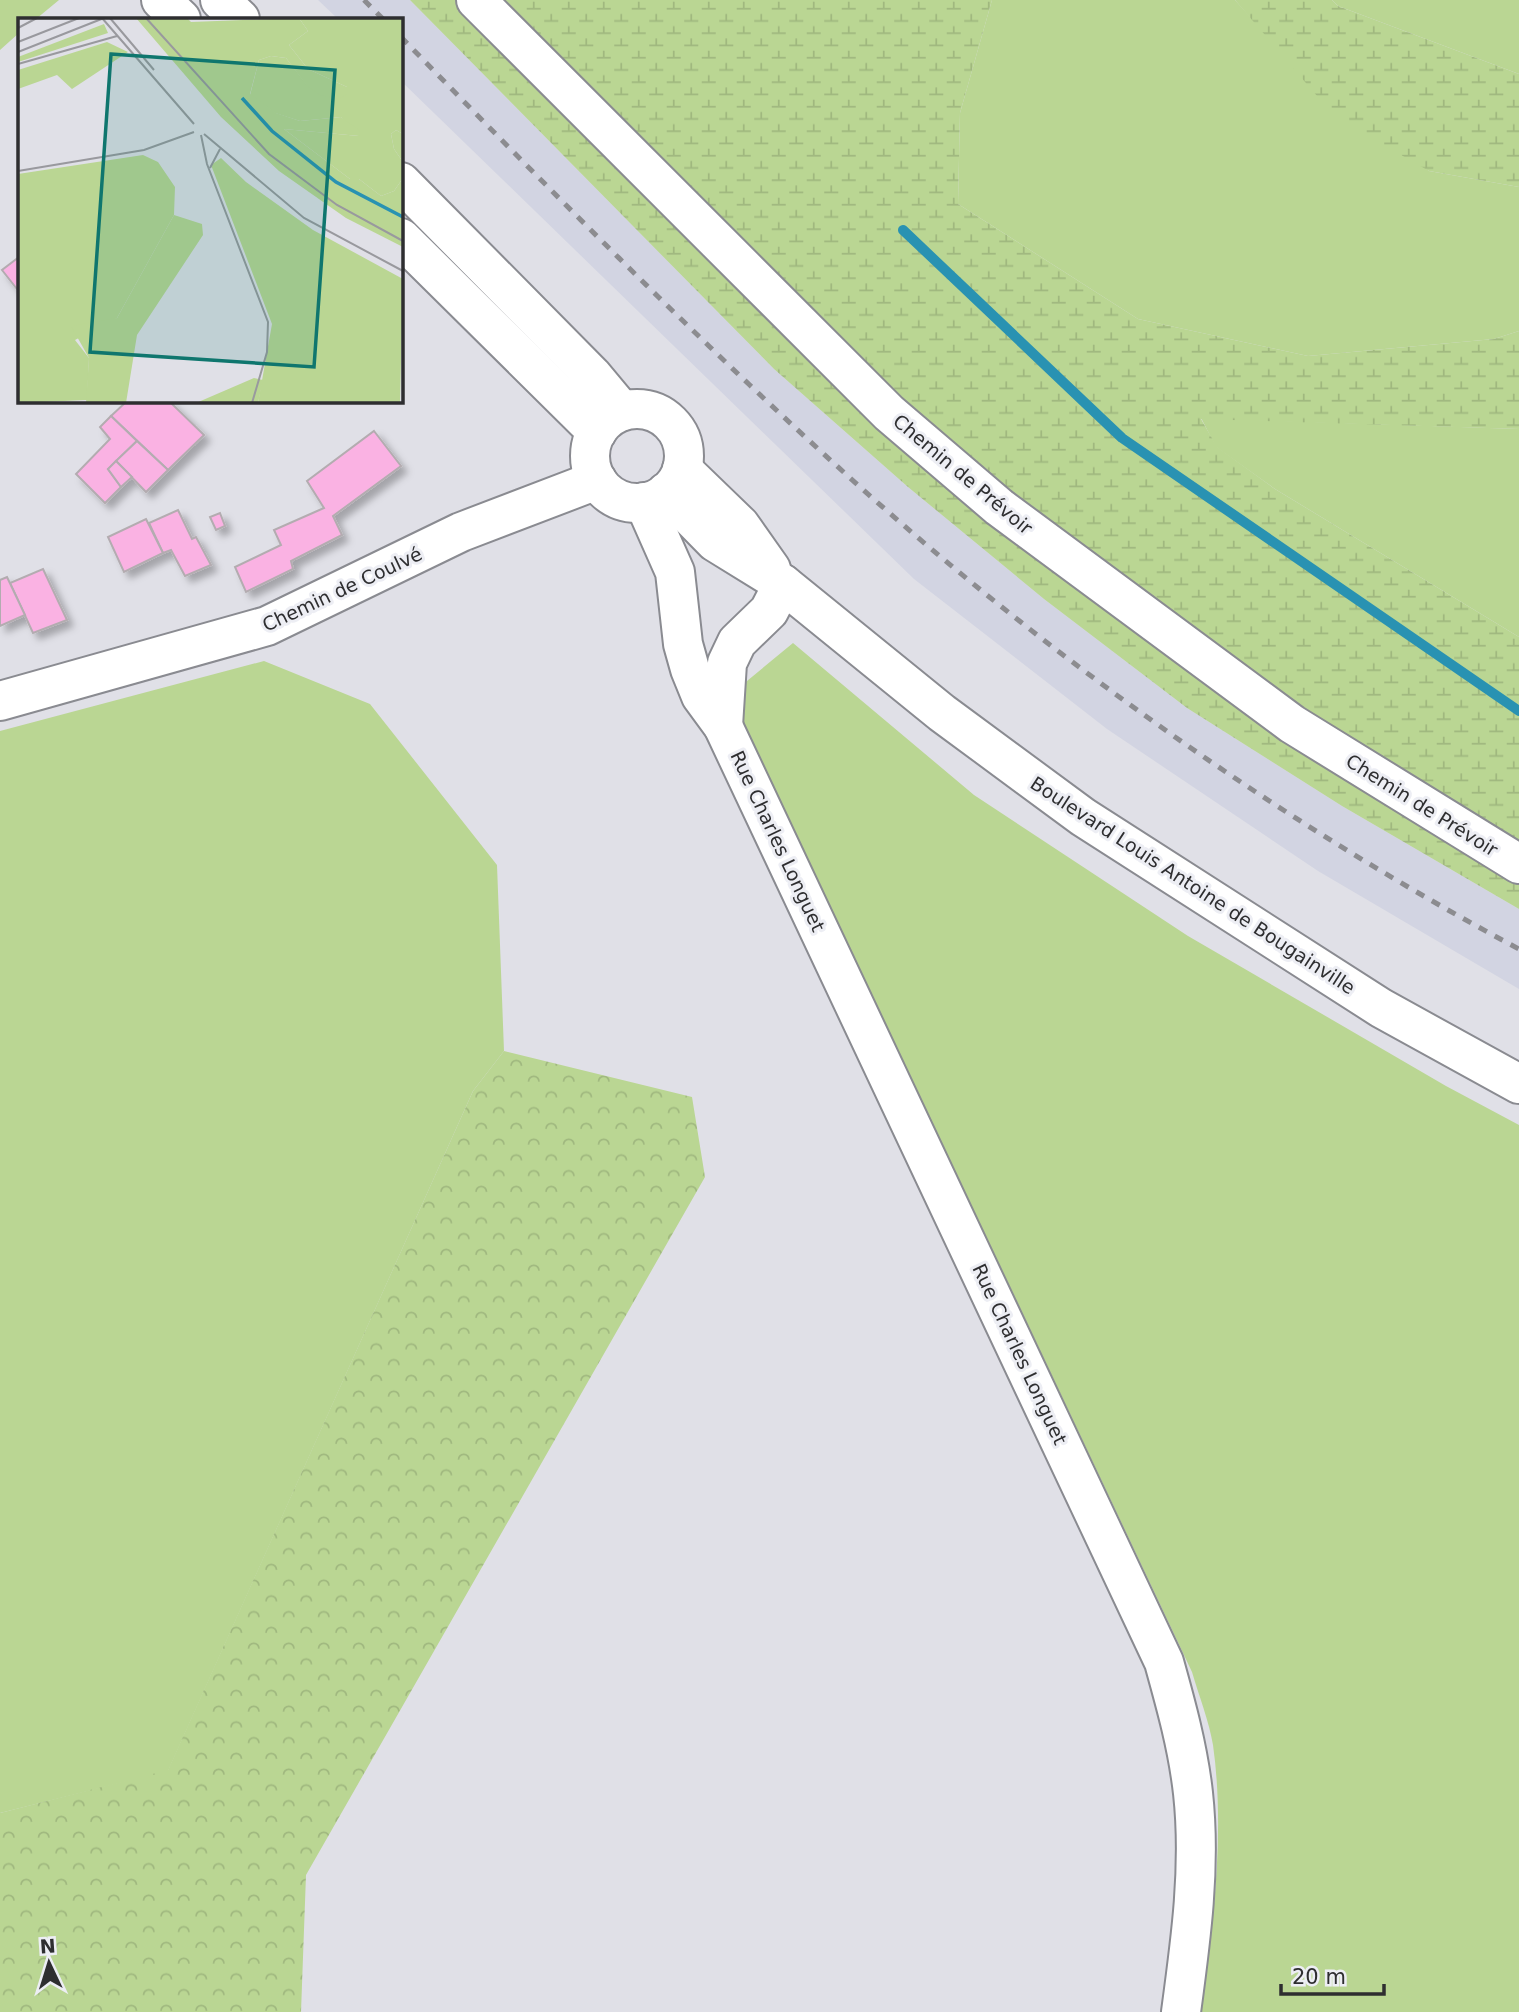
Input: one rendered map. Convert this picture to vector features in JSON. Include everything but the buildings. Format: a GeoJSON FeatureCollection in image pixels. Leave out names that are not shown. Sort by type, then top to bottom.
{"type":"FeatureCollection","features":[{"type":"Feature","properties":{"kind":"street"},"geometry":{"type":"LineString","coordinates":[[161,0],[180,18]]}},
{"type":"Feature","properties":{"kind":"street"},"geometry":{"type":"LineString","coordinates":[[220,0],[239,18]]}},
{"type":"Feature","properties":{"kind":"street","name":"Chemin de Prévoir"},"geometry":{"type":"LineString","coordinates":[[476,0],[620,148],[890,413],[999,507],[1292,724],[1519,864]]}},
{"type":"Feature","properties":{"kind":"street"},"geometry":{"type":"LineString","coordinates":[[402,183],[592,375],[610,421]]}},
{"type":"Feature","properties":{"kind":"street"},"geometry":{"type":"LineString","coordinates":[[402,239],[610,421]]}},
{"type":"Feature","properties":{"kind":"street"},"geometry":{"type":"LineString","coordinates":[[644,410],[664,417],[681,440],[664,488],[617,499],[597,480],[590,456],[610,421],[644,410]]}},
{"type":"Feature","properties":{"kind":"street","name":"Chemin de Coulvé"},"geometry":{"type":"LineString","coordinates":[[0,701],[267,626],[461,531],[597,480]]}},
{"type":"Feature","properties":{"kind":"street","name":"Boulevard Louis Antoine de Bougainville"},"geometry":{"type":"LineString","coordinates":[[664,488],[740,525],[783,584],[942,713],[1083,817],[1381,1008],[1519,1084]]}},
{"type":"Feature","properties":{"kind":"street","name":"Rue Charles Longuet"},"geometry":{"type":"LineString","coordinates":[[664,488],[683,644],[701,696],[723,726],[1164,1661],[1182,1726],[1194,1807],[1196,1861],[1192,1932],[1181,2012]]}},
{"type":"Feature","properties":{"kind":"street","name":"Rue Charles Longuet"},"geometry":{"type":"LineString","coordinates":[[723,726],[727,663],[737,642],[769,611],[783,584]]}},
{"type":"Feature","properties":{"kind":"shaded area"},"geometry":{"type":"Polygon","coordinates":[[[318,0],[410,0],[774,369],[908,487],[1044,599],[1187,708],[1342,806],[1519,909],[1519,989],[1318,871],[1107,729],[914,579],[402,82],[402,18],[337,18],[318,0]]]}},
{"type":"Feature","properties":{"kind":"green space"},"geometry":{"type":"Polygon","coordinates":[[[0,0],[59,0],[37,18],[18,18],[18,34],[0,50],[0,0]]]}},
{"type":"Feature","properties":{"kind":"green space"},"geometry":{"type":"Polygon","coordinates":[[[410,0],[992,0],[960,113],[958,204],[1138,319],[1308,356],[1494,339],[1519,331],[1519,429],[1201,419],[1217,447],[1275,489],[1519,637],[1519,909],[1342,806],[1187,708],[1044,599],[908,487],[774,369],[410,0]]]}},
{"type":"Feature","properties":{"kind":"green space"},"geometry":{"type":"Polygon","coordinates":[[[992,0],[1235,0],[1280,50],[1429,171],[1519,187],[1519,331],[1494,339],[1308,356],[1138,319],[958,204],[960,113],[992,0]]]}},
{"type":"Feature","properties":{"kind":"green space"},"geometry":{"type":"Polygon","coordinates":[[[1235,0],[1332,0],[1338,6],[1519,74],[1519,187],[1429,171],[1335,117],[1235,0]]]}},
{"type":"Feature","properties":{"kind":"green space"},"geometry":{"type":"Polygon","coordinates":[[[1332,0],[1519,0],[1519,74],[1338,6],[1332,0]]]}},
{"type":"Feature","properties":{"kind":"green space"},"geometry":{"type":"Polygon","coordinates":[[[1201,418],[1519,429],[1519,637],[1275,489],[1216,447],[1201,418]]]}},
{"type":"Feature","properties":{"kind":"green space"},"geometry":{"type":"Polygon","coordinates":[[[793,643],[974,795],[1188,936],[1446,1086],[1519,1125],[1519,2012],[1199,2012],[1213,1913],[1218,1845],[1213,1745],[1206,1718],[1192,1672],[730,695],[793,643]]]}},
{"type":"Feature","properties":{"kind":"green space"},"geometry":{"type":"Polygon","coordinates":[[[264,661],[370,704],[497,865],[504,1051],[473,1091],[168,1771],[0,1813],[0,731],[264,661]]]}},
{"type":"Feature","properties":{"kind":"green space"},"geometry":{"type":"Polygon","coordinates":[[[504,1051],[692,1097],[705,1177],[306,1875],[301,2012],[0,2012],[0,1813],[168,1770],[473,1091],[504,1051]]]}},
{"type":"Feature","properties":{"kind":"waterway"},"geometry":{"type":"LineString","coordinates":[[903,230],[1122,438],[1519,711]]}},
{"type":"Feature","properties":{"kind":"railway"},"geometry":{"type":"LineString","coordinates":[[364,0],[382,18]]}},
{"type":"Feature","properties":{"kind":"railway"},"geometry":{"type":"LineString","coordinates":[[402,38],[569,209],[741,377],[859,486],[1012,615],[1175,737],[1259,794],[1432,901],[1519,949]]}}]}
